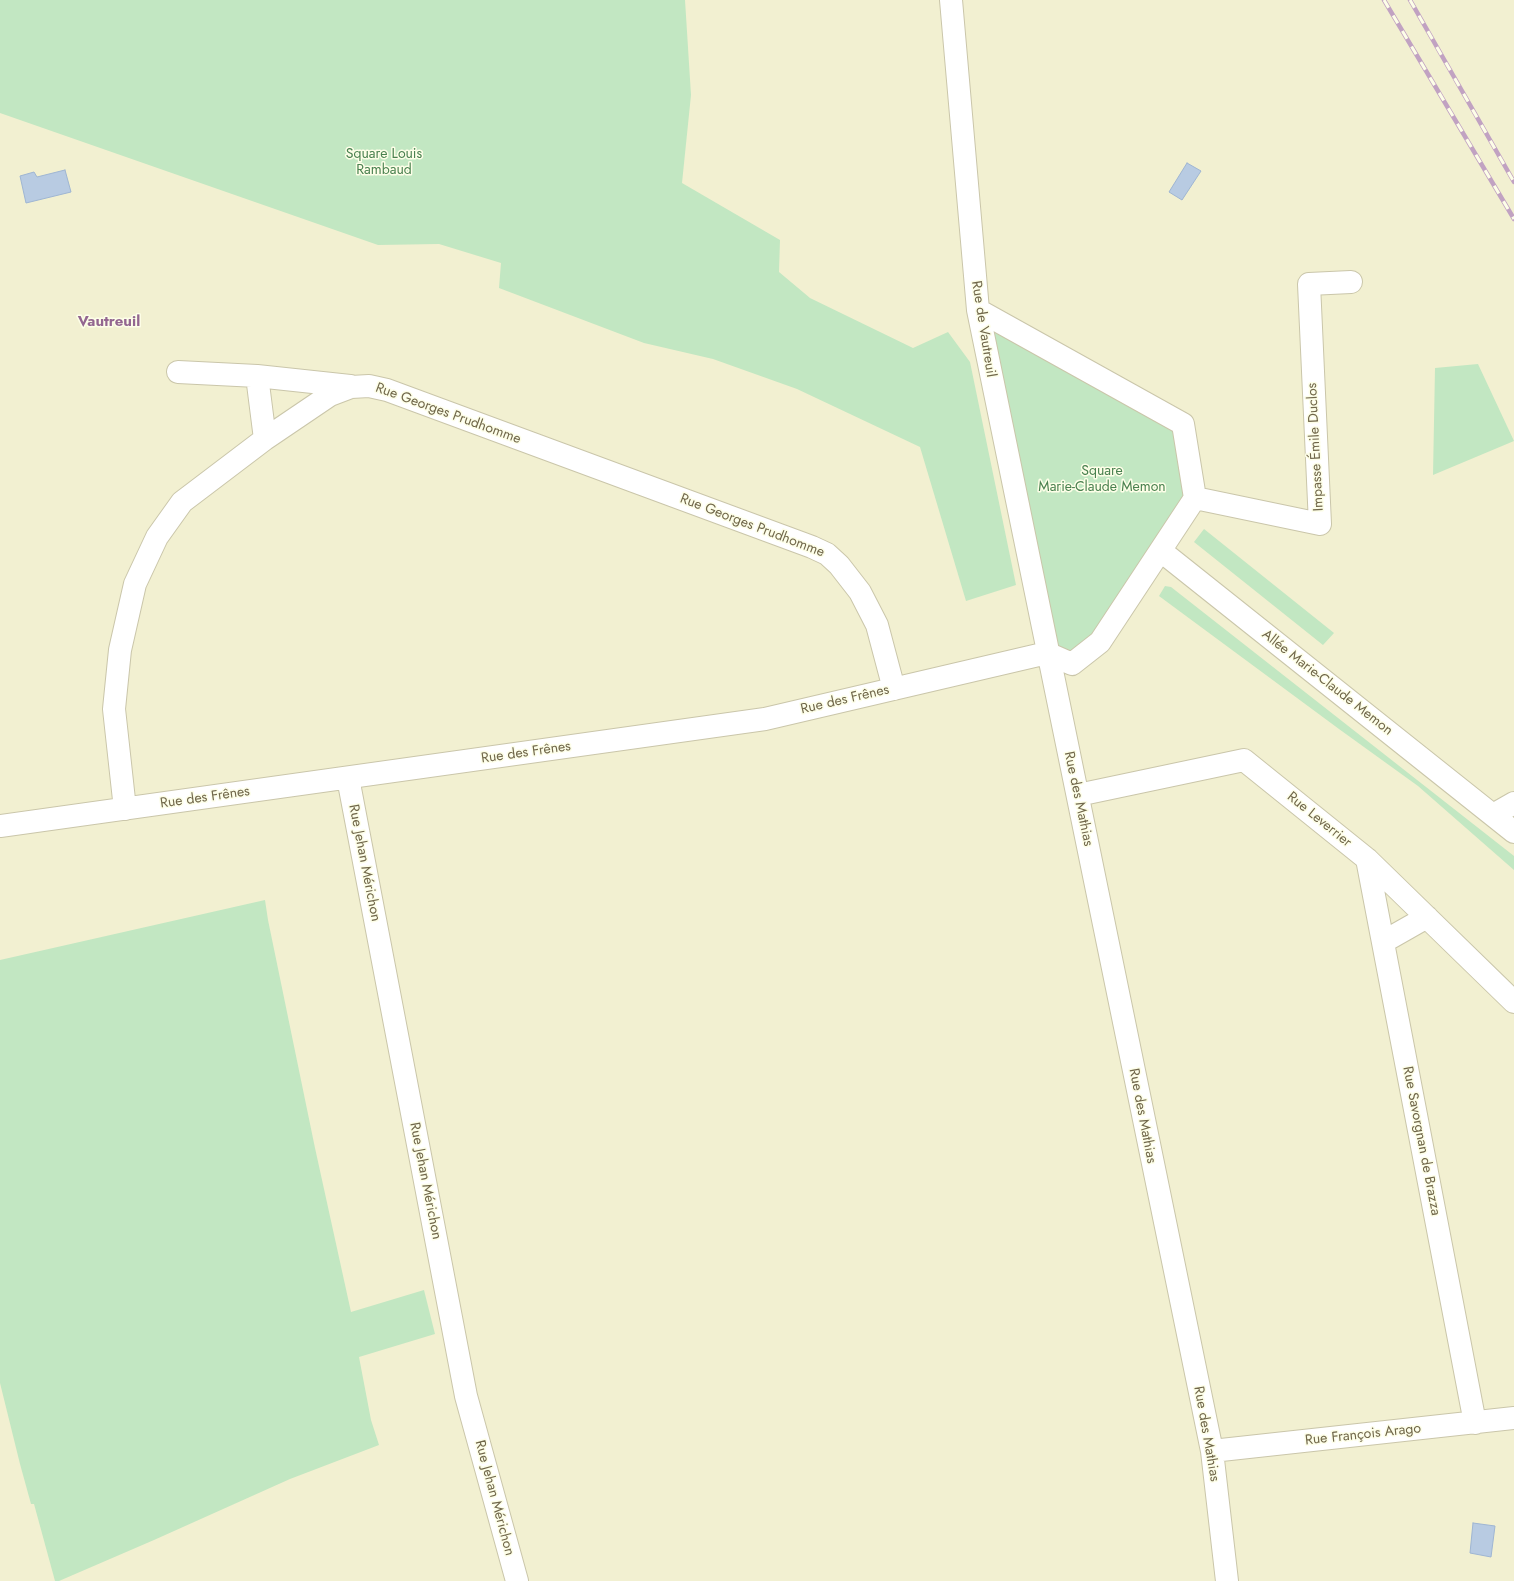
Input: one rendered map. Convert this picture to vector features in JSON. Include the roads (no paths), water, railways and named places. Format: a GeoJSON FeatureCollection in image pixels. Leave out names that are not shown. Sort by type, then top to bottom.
{"type":"FeatureCollection","features":[{"type":"Feature","properties":{"kind":"street","name":"Rue de Vautreuil"},"geometry":{"type":"LineString","coordinates":[[951,0],[983,312],[1047,653]]}},
{"type":"Feature","properties":{"kind":"street","name":"Impasse Émile Duclos"},"geometry":{"type":"LineString","coordinates":[[1195,498],[1320,524],[1309,284],[1351,282]]}},
{"type":"Feature","properties":{"kind":"street"},"geometry":{"type":"LineString","coordinates":[[983,312],[1183,424],[1195,498],[1100,642],[1072,664],[1047,653]]}},
{"type":"Feature","properties":{"kind":"street"},"geometry":{"type":"LineString","coordinates":[[178,372],[257,376],[351,387]]}},
{"type":"Feature","properties":{"kind":"street"},"geometry":{"type":"LineString","coordinates":[[257,376],[265,439]]}},
{"type":"Feature","properties":{"kind":"street","name":"Rue Georges Prudhomme"},"geometry":{"type":"LineString","coordinates":[[125,809],[114,709],[120,650],[135,584],[157,537],[182,502],[265,439],[330,395],[351,387],[369,386],[386,390],[812,547],[827,554],[839,565],[860,592],[877,625],[894,689]]}},
{"type":"Feature","properties":{"kind":"street","name":"Allée Marie-Claude Memon"},"geometry":{"type":"LineString","coordinates":[[1161,550],[1514,832]]}},
{"type":"Feature","properties":{"kind":"street","name":"Rue des Frênes"},"geometry":{"type":"LineString","coordinates":[[0,826],[765,719],[1047,653]]}},
{"type":"Feature","properties":{"kind":"street","name":"Rue des Mathias"},"geometry":{"type":"LineString","coordinates":[[1047,653],[1078,795],[1155,1178],[1212,1451],[1227,1581]]}},
{"type":"Feature","properties":{"kind":"street","name":"Rue Leverrier"},"geometry":{"type":"LineString","coordinates":[[1078,795],[1244,760],[1367,859],[1514,1002]]}},
{"type":"Feature","properties":{"kind":"street","name":"Rue Jehan Mérichon"},"geometry":{"type":"LineString","coordinates":[[348,778],[466,1396],[517,1581]]}},
{"type":"Feature","properties":{"kind":"street"},"geometry":{"type":"LineString","coordinates":[[1493,815],[1514,803]]}},
{"type":"Feature","properties":{"kind":"street","name":"Rue Savorgnan de Brazza"},"geometry":{"type":"LineString","coordinates":[[1367,859],[1475,1423]]}},
{"type":"Feature","properties":{"kind":"street"},"geometry":{"type":"LineString","coordinates":[[1383,942],[1426,917]]}},
{"type":"Feature","properties":{"kind":"street","name":"Rue François Arago"},"geometry":{"type":"LineString","coordinates":[[1212,1451],[1514,1418]]}},
{"type":"Feature","properties":{"kind":"water"},"geometry":{"type":"Polygon","coordinates":[[[1187,163],[1201,171],[1182,200],[1169,192],[1187,163]]]}},
{"type":"Feature","properties":{"kind":"water"},"geometry":{"type":"Polygon","coordinates":[[[65,170],[71,192],[26,203],[20,176],[34,172],[37,177],[65,170]]]}},
{"type":"Feature","properties":{"kind":"water"},"geometry":{"type":"Polygon","coordinates":[[[1473,1523],[1495,1526],[1491,1557],[1470,1553],[1473,1523]]]}},
{"type":"Feature","properties":{"kind":"railway"},"geometry":{"type":"LineString","coordinates":[[1384,0],[1514,219]]}},
{"type":"Feature","properties":{"kind":"railway"},"geometry":{"type":"LineString","coordinates":[[1410,0],[1514,182]]}},
{"type":"Feature","properties":{"kind":"district","name":"Vautreuil"},"geometry":{"type":"Point","coordinates":[109,322]}},
{"type":"Feature","properties":{"kind":"park label","name":"Square Louis Rambaud"},"geometry":{"type":"Point","coordinates":[384,164]}},
{"type":"Feature","properties":{"kind":"park label","name":"Square Marie-Claude Memon"},"geometry":{"type":"Point","coordinates":[1102,480]}}]}
